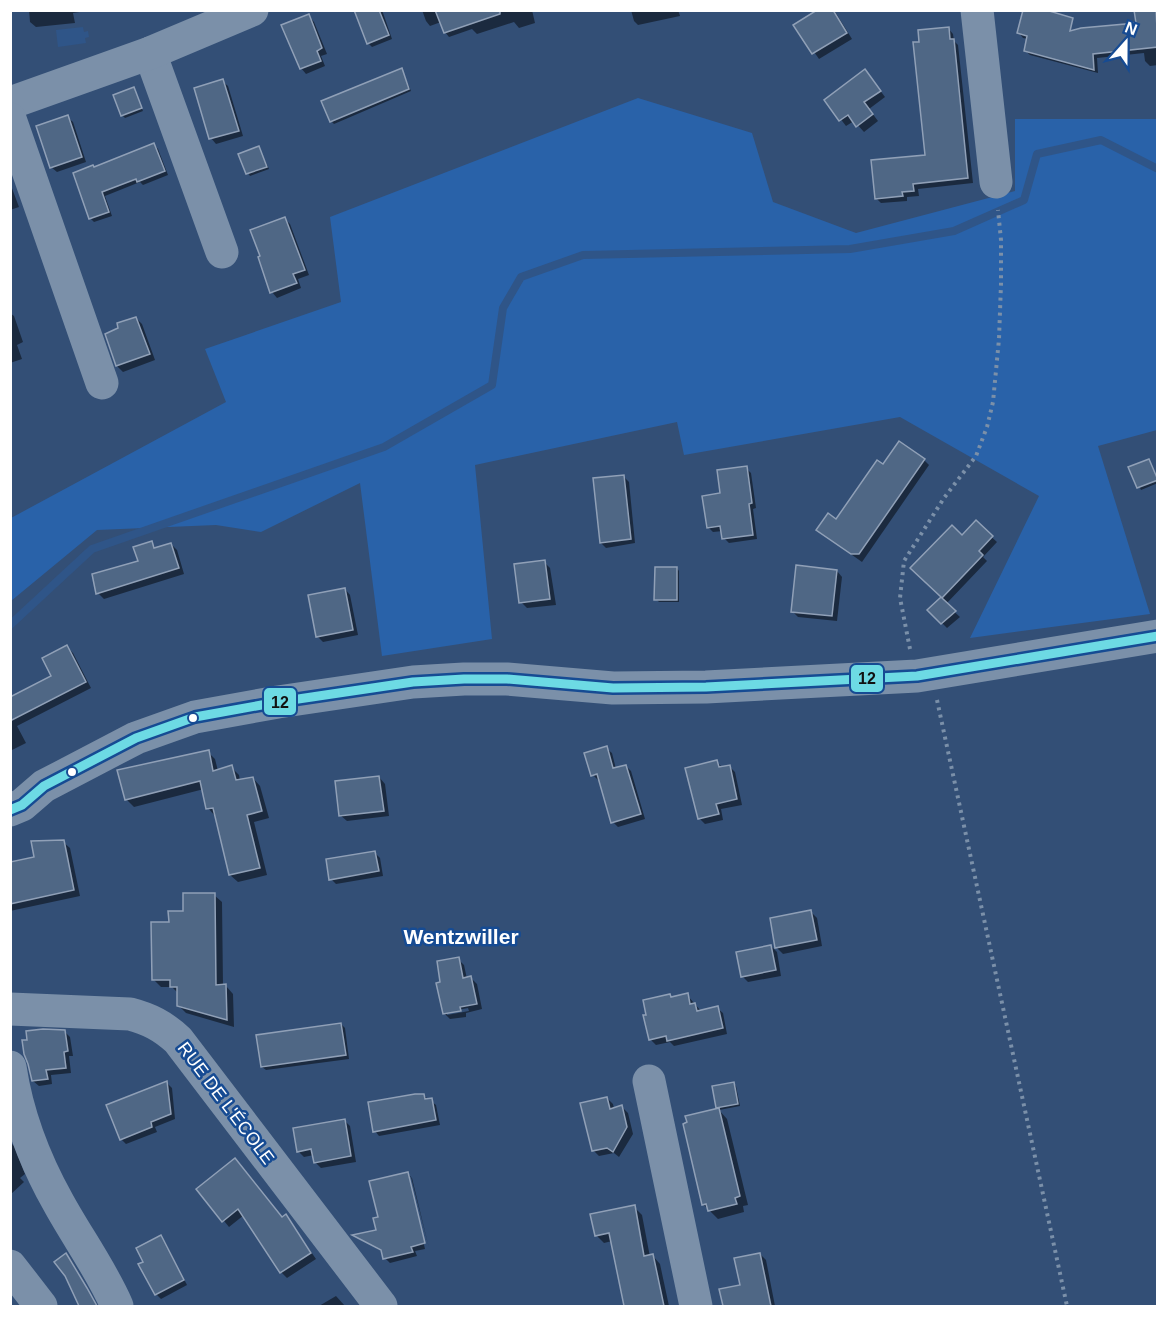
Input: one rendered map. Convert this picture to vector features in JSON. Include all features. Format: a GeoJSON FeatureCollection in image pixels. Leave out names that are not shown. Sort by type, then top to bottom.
{"type":"FeatureCollection","features":[{"type":"Feature","properties":{"kind":"street"},"geometry":{"type":"LineString","coordinates":[[10,103],[150,53],[252,10]]}},
{"type":"Feature","properties":{"kind":"street"},"geometry":{"type":"LineString","coordinates":[[977,10],[996,183]]}},
{"type":"Feature","properties":{"kind":"street"},"geometry":{"type":"LineString","coordinates":[[150,53],[222,252]]}},
{"type":"Feature","properties":{"kind":"street"},"geometry":{"type":"LineString","coordinates":[[10,119],[102,383]]}},
{"type":"Feature","properties":{"kind":"street"},"geometry":{"type":"LineString","coordinates":[[10,810],[22,805],[44,786],[136,738],[195,717],[278,702],[413,682],[464,679],[507,679],[613,688],[683,688],[817,683],[925,675],[1158,636]]}},
{"type":"Feature","properties":{"kind":"street"},"geometry":{"type":"LineString","coordinates":[[10,793],[44,786]]}},
{"type":"Feature","properties":{"kind":"street","name":"RUE DE L'ÉCOLE"},"geometry":{"type":"LineString","coordinates":[[10,1009],[130,1014],[148,1019],[166,1029],[178,1040],[381,1306]]}},
{"type":"Feature","properties":{"kind":"street"},"geometry":{"type":"LineString","coordinates":[[10,1067],[16,1095],[41,1168],[117,1306]]}},
{"type":"Feature","properties":{"kind":"street"},"geometry":{"type":"LineString","coordinates":[[649,1081],[696,1306]]}},
{"type":"Feature","properties":{"kind":"street"},"geometry":{"type":"LineString","coordinates":[[10,1266],[41,1306]]}},
{"type":"Feature","properties":{"kind":"path"},"geometry":{"type":"LineString","coordinates":[[1000,229],[999,339],[993,402],[987,427],[976,456],[944,498],[904,561],[900,598],[905,629],[925,675],[1067,1306]]}},
{"type":"Feature","properties":{"kind":"shaded area"},"geometry":{"type":"Polygon","coordinates":[[[83,27],[84,32],[88,31],[89,37],[85,38],[86,43],[58,47],[56,30],[83,27]]]}},
{"type":"Feature","properties":{"kind":"shaded area"},"geometry":{"type":"Polygon","coordinates":[[[638,98],[752,133],[773,202],[856,233],[1015,191],[1015,119],[1157,119],[1157,430],[1098,446],[1150,614],[970,638],[1039,496],[900,417],[684,455],[677,422],[475,465],[492,639],[382,656],[360,483],[261,532],[216,525],[97,530],[11,601],[11,518],[226,402],[205,349],[341,302],[330,217],[638,98]]]}},
{"type":"Feature","properties":{"kind":"building"},"geometry":{"type":"Polygon","coordinates":[[[354,10],[379,10],[389,35],[367,44],[354,10]]]}},
{"type":"Feature","properties":{"kind":"building"},"geometry":{"type":"Polygon","coordinates":[[[435,10],[500,10],[500,14],[444,33],[435,10]]]}},
{"type":"Feature","properties":{"kind":"building"},"geometry":{"type":"Polygon","coordinates":[[[817,10],[833,10],[847,33],[812,54],[793,25],[817,10]]]}},
{"type":"Feature","properties":{"kind":"building"},"geometry":{"type":"Polygon","coordinates":[[[1023,10],[1046,10],[1073,18],[1070,31],[1136,23],[1134,10],[1156,10],[1158,47],[1093,54],[1094,70],[1024,51],[1027,36],[1017,33],[1023,10]]]}},
{"type":"Feature","properties":{"kind":"building"},"geometry":{"type":"Polygon","coordinates":[[[309,14],[322,48],[317,51],[321,61],[300,69],[281,25],[309,14]]]}},
{"type":"Feature","properties":{"kind":"building"},"geometry":{"type":"Polygon","coordinates":[[[949,27],[950,39],[954,39],[968,178],[913,184],[914,191],[902,192],[903,196],[875,199],[871,160],[925,155],[913,42],[919,42],[918,30],[949,27]]]}},
{"type":"Feature","properties":{"kind":"building"},"geometry":{"type":"Polygon","coordinates":[[[402,68],[409,89],[330,122],[321,101],[402,68]]]}},
{"type":"Feature","properties":{"kind":"building"},"geometry":{"type":"Polygon","coordinates":[[[865,69],[881,91],[864,102],[873,114],[856,127],[848,115],[839,121],[824,100],[865,69]]]}},
{"type":"Feature","properties":{"kind":"building"},"geometry":{"type":"Polygon","coordinates":[[[223,79],[239,131],[209,139],[194,88],[223,79]]]}},
{"type":"Feature","properties":{"kind":"building"},"geometry":{"type":"Polygon","coordinates":[[[134,87],[142,108],[121,116],[113,95],[134,87]]]}},
{"type":"Feature","properties":{"kind":"building"},"geometry":{"type":"Polygon","coordinates":[[[68,115],[82,157],[50,168],[36,126],[68,115]]]}},
{"type":"Feature","properties":{"kind":"building"},"geometry":{"type":"Polygon","coordinates":[[[154,143],[165,171],[102,192],[109,212],[89,219],[73,173],[154,143]]]}},
{"type":"Feature","properties":{"kind":"building"},"geometry":{"type":"Polygon","coordinates":[[[259,146],[267,167],[246,174],[238,154],[259,146]]]}},
{"type":"Feature","properties":{"kind":"building"},"geometry":{"type":"Polygon","coordinates":[[[285,217],[305,270],[293,274],[297,283],[270,293],[250,230],[285,217]]]}},
{"type":"Feature","properties":{"kind":"building"},"geometry":{"type":"Polygon","coordinates":[[[136,317],[150,354],[116,366],[105,334],[118,328],[117,323],[136,317]]]}},
{"type":"Feature","properties":{"kind":"building"},"geometry":{"type":"Polygon","coordinates":[[[899,441],[925,459],[859,554],[851,554],[816,530],[828,513],[836,519],[877,460],[883,464],[899,441]]]}},
{"type":"Feature","properties":{"kind":"building"},"geometry":{"type":"Polygon","coordinates":[[[1149,459],[1158,480],[1137,488],[1128,467],[1149,459]]]}},
{"type":"Feature","properties":{"kind":"building"},"geometry":{"type":"Polygon","coordinates":[[[747,466],[753,535],[722,539],[720,526],[707,528],[702,496],[720,493],[717,470],[747,466]]]}},
{"type":"Feature","properties":{"kind":"building"},"geometry":{"type":"Polygon","coordinates":[[[624,475],[631,539],[600,543],[593,478],[624,475]]]}},
{"type":"Feature","properties":{"kind":"building"},"geometry":{"type":"Polygon","coordinates":[[[976,520],[993,536],[979,551],[983,555],[942,598],[956,611],[941,624],[927,610],[941,597],[910,568],[952,525],[962,535],[976,520]]]}},
{"type":"Feature","properties":{"kind":"building"},"geometry":{"type":"Polygon","coordinates":[[[152,541],[154,548],[171,543],[179,568],[96,594],[92,574],[138,561],[133,547],[152,541]]]}},
{"type":"Feature","properties":{"kind":"building"},"geometry":{"type":"Polygon","coordinates":[[[545,560],[550,599],[519,603],[514,564],[545,560]]]}},
{"type":"Feature","properties":{"kind":"building"},"geometry":{"type":"Polygon","coordinates":[[[796,565],[837,570],[832,616],[791,612],[796,565]]]}},
{"type":"Feature","properties":{"kind":"building"},"geometry":{"type":"Polygon","coordinates":[[[655,567],[677,567],[677,600],[654,600],[655,567]]]}},
{"type":"Feature","properties":{"kind":"building"},"geometry":{"type":"Polygon","coordinates":[[[345,588],[353,630],[316,637],[308,595],[345,588]]]}},
{"type":"Feature","properties":{"kind":"building"},"geometry":{"type":"Polygon","coordinates":[[[67,645],[86,682],[10,721],[10,697],[51,676],[42,658],[67,645]]]}},
{"type":"Feature","properties":{"kind":"building"},"geometry":{"type":"Polygon","coordinates":[[[607,746],[613,768],[626,765],[641,814],[611,823],[597,774],[591,776],[584,753],[607,746]]]}},
{"type":"Feature","properties":{"kind":"building"},"geometry":{"type":"Polygon","coordinates":[[[209,750],[213,771],[232,765],[236,780],[253,777],[262,811],[247,815],[260,868],[229,875],[213,808],[206,809],[200,781],[125,800],[117,770],[209,750]]]}},
{"type":"Feature","properties":{"kind":"building"},"geometry":{"type":"Polygon","coordinates":[[[717,760],[719,767],[730,765],[737,799],[716,804],[719,814],[698,819],[685,768],[717,760]]]}},
{"type":"Feature","properties":{"kind":"building"},"geometry":{"type":"Polygon","coordinates":[[[379,776],[384,811],[339,816],[335,781],[379,776]]]}},
{"type":"Feature","properties":{"kind":"building"},"geometry":{"type":"Polygon","coordinates":[[[64,840],[74,890],[10,904],[10,862],[34,857],[31,841],[64,840]]]}},
{"type":"Feature","properties":{"kind":"building"},"geometry":{"type":"Polygon","coordinates":[[[375,851],[379,871],[329,880],[326,859],[375,851]]]}},
{"type":"Feature","properties":{"kind":"building"},"geometry":{"type":"Polygon","coordinates":[[[183,893],[215,893],[216,985],[226,984],[227,1020],[177,1006],[177,987],[170,987],[170,980],[152,980],[151,922],[169,922],[168,911],[183,911],[183,893]]]}},
{"type":"Feature","properties":{"kind":"building"},"geometry":{"type":"Polygon","coordinates":[[[811,910],[817,940],[775,948],[770,918],[811,910]]]}},
{"type":"Feature","properties":{"kind":"building"},"geometry":{"type":"Polygon","coordinates":[[[771,945],[776,970],[741,977],[736,952],[771,945]]]}},
{"type":"Feature","properties":{"kind":"building"},"geometry":{"type":"Polygon","coordinates":[[[459,957],[463,978],[471,976],[477,1004],[460,1007],[461,1011],[443,1014],[436,983],[440,982],[437,961],[459,957]]]}},
{"type":"Feature","properties":{"kind":"building"},"geometry":{"type":"Polygon","coordinates":[[[688,993],[690,1004],[695,1003],[697,1011],[718,1006],[723,1028],[667,1041],[666,1036],[649,1040],[643,1015],[646,1015],[643,1000],[688,993]]]}},
{"type":"Feature","properties":{"kind":"building"},"geometry":{"type":"Polygon","coordinates":[[[341,1023],[346,1055],[261,1067],[256,1035],[341,1023]]]}},
{"type":"Feature","properties":{"kind":"building"},"geometry":{"type":"Polygon","coordinates":[[[65,1030],[68,1051],[64,1052],[66,1068],[46,1070],[48,1079],[32,1081],[22,1040],[27,1040],[26,1031],[65,1030]]]}},
{"type":"Feature","properties":{"kind":"building"},"geometry":{"type":"Polygon","coordinates":[[[167,1081],[171,1114],[151,1122],[152,1127],[120,1140],[106,1105],[167,1081]]]}},
{"type":"Feature","properties":{"kind":"building"},"geometry":{"type":"Polygon","coordinates":[[[734,1082],[738,1104],[716,1108],[712,1086],[734,1082]]]}},
{"type":"Feature","properties":{"kind":"building"},"geometry":{"type":"Polygon","coordinates":[[[424,1094],[425,1099],[432,1098],[436,1120],[373,1132],[368,1102],[424,1094]]]}},
{"type":"Feature","properties":{"kind":"building"},"geometry":{"type":"Polygon","coordinates":[[[607,1097],[610,1109],[622,1105],[627,1127],[613,1152],[607,1148],[592,1151],[580,1103],[607,1097]]]}},
{"type":"Feature","properties":{"kind":"building"},"geometry":{"type":"Polygon","coordinates":[[[719,1108],[740,1196],[735,1198],[737,1204],[708,1211],[706,1204],[702,1205],[683,1124],[687,1122],[685,1116],[719,1108]]]}},
{"type":"Feature","properties":{"kind":"building"},"geometry":{"type":"Polygon","coordinates":[[[345,1119],[351,1156],[314,1163],[311,1149],[297,1152],[293,1128],[345,1119]]]}},
{"type":"Feature","properties":{"kind":"building"},"geometry":{"type":"Polygon","coordinates":[[[235,1158],[282,1217],[286,1214],[311,1253],[280,1273],[238,1209],[222,1222],[196,1189],[235,1158]]]}},
{"type":"Feature","properties":{"kind":"building"},"geometry":{"type":"Polygon","coordinates":[[[408,1172],[425,1243],[411,1247],[413,1252],[383,1259],[381,1250],[352,1235],[376,1230],[373,1218],[378,1217],[369,1181],[408,1172]]]}},
{"type":"Feature","properties":{"kind":"building"},"geometry":{"type":"Polygon","coordinates":[[[635,1205],[644,1256],[653,1254],[664,1306],[624,1306],[609,1233],[595,1236],[590,1214],[635,1205]]]}},
{"type":"Feature","properties":{"kind":"building"},"geometry":{"type":"Polygon","coordinates":[[[161,1235],[184,1280],[155,1295],[138,1264],[143,1262],[136,1248],[161,1235]]]}},
{"type":"Feature","properties":{"kind":"building"},"geometry":{"type":"Polygon","coordinates":[[[66,1253],[97,1306],[79,1306],[65,1276],[54,1262],[66,1253]]]}},
{"type":"Feature","properties":{"kind":"building"},"geometry":{"type":"Polygon","coordinates":[[[760,1253],[771,1306],[723,1306],[719,1289],[740,1285],[734,1258],[760,1253]]]}},
{"type":"Feature","properties":{"kind":"waterway"},"geometry":{"type":"LineString","coordinates":[[10,625],[92,549],[384,447],[492,385],[503,308],[521,277],[583,255],[850,249],[954,231],[1024,200],[1037,154],[1101,140],[1158,169]]}},
{"type":"Feature","properties":{"kind":"transit line","name":"12"},"geometry":{"type":"LineString","coordinates":[[10,810],[22,805],[44,786],[136,738],[195,717],[278,702],[413,682],[464,679],[507,679],[613,688],[706,687],[917,676],[1158,636]]}},
{"type":"Feature","properties":{"kind":"district","name":"Wentzwiller"},"geometry":{"type":"Point","coordinates":[461,936]}}]}
